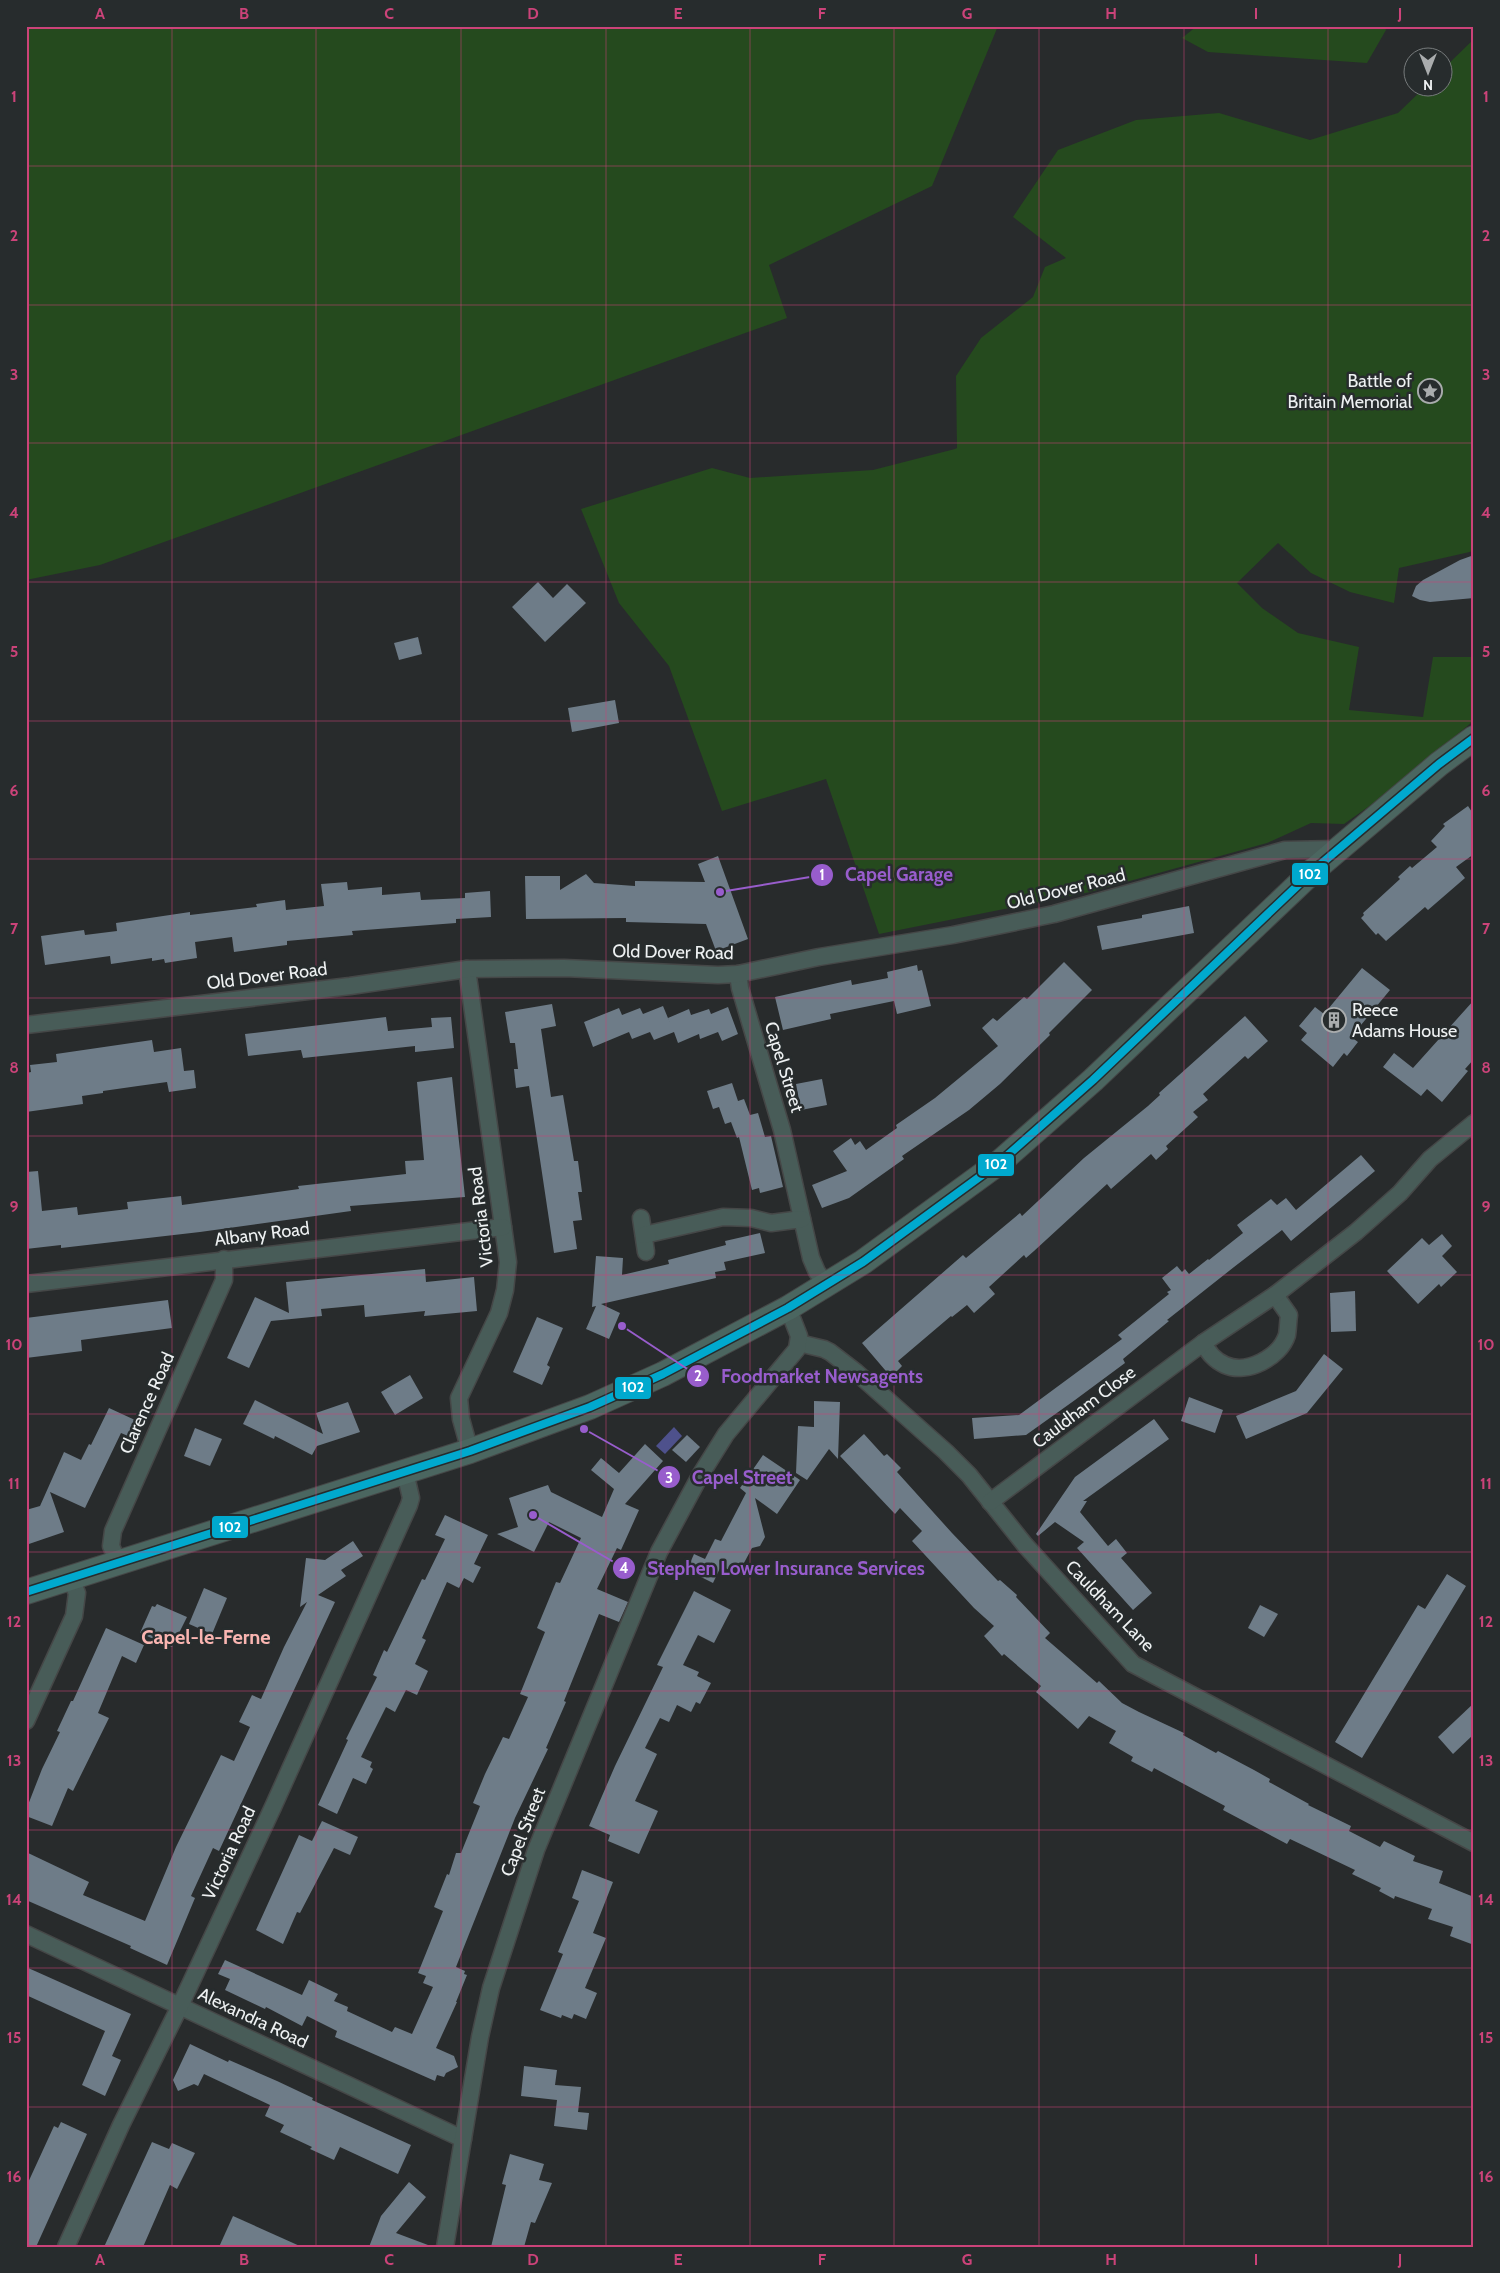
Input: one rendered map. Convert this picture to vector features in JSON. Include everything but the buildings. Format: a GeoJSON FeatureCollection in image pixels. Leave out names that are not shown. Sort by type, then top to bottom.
{"type":"FeatureCollection","features":[{"type":"Feature","properties":{"kind":"main road"},"geometry":{"type":"LineString","coordinates":[[26,1592],[470,1451],[590,1407],[663,1374],[788,1308],[886,1245],[1000,1162],[1048,1122],[1337,849],[1439,764],[1474,738]]}},
{"type":"Feature","properties":{"kind":"street","name":"Old Dover Road"},"geometry":{"type":"LineString","coordinates":[[26,1025],[350,986],[467,969],[564,968],[718,975],[738,974],[819,957],[953,935],[1054,914],[1285,850],[1337,849]]}},
{"type":"Feature","properties":{"kind":"street","name":"Victoria Road"},"geometry":{"type":"LineString","coordinates":[[467,969],[508,1262],[502,1302],[494,1325],[459,1398],[461,1419],[470,1451]]}},
{"type":"Feature","properties":{"kind":"street","name":"Capel Street"},"geometry":{"type":"LineString","coordinates":[[738,974],[740,988],[782,1130],[814,1266],[826,1285]]}},
{"type":"Feature","properties":{"kind":"street","name":"Cauldham Close"},"geometry":{"type":"LineString","coordinates":[[990,1502],[1203,1343],[1275,1295],[1356,1232],[1400,1192],[1430,1159],[1474,1123]]}},
{"type":"Feature","properties":{"kind":"street"},"geometry":{"type":"LineString","coordinates":[[644,1235],[723,1217],[746,1218],[771,1223],[802,1219]]}},
{"type":"Feature","properties":{"kind":"street"},"geometry":{"type":"LineString","coordinates":[[642,1218],[646,1252]]}},
{"type":"Feature","properties":{"kind":"street","name":"Albany Road"},"geometry":{"type":"LineString","coordinates":[[26,1284],[503,1227]]}},
{"type":"Feature","properties":{"kind":"street","name":"Clarence Road"},"geometry":{"type":"LineString","coordinates":[[119,1564],[111,1546],[113,1531],[224,1280],[224,1259]]}},
{"type":"Feature","properties":{"kind":"street"},"geometry":{"type":"LineString","coordinates":[[1203,1343],[1212,1358],[1227,1366],[1257,1365],[1274,1355],[1286,1336],[1289,1315],[1275,1295]]}},
{"type":"Feature","properties":{"kind":"street"},"geometry":{"type":"LineString","coordinates":[[788,1308],[799,1336],[799,1343]]}},
{"type":"Feature","properties":{"kind":"street","name":"Capel Street"},"geometry":{"type":"LineString","coordinates":[[445,2247],[480,2037],[491,1988],[536,1850],[643,1587],[680,1513],[726,1434],[791,1357],[799,1343]]}},
{"type":"Feature","properties":{"kind":"street","name":"Cauldham Lane"},"geometry":{"type":"LineString","coordinates":[[799,1343],[824,1349],[856,1372],[946,1452],[969,1475],[1025,1545],[1133,1664],[1474,1843]]}},
{"type":"Feature","properties":{"kind":"street","name":"Victoria Road"},"geometry":{"type":"LineString","coordinates":[[66,2247],[121,2125],[180,2006],[341,1659],[412,1498],[405,1472]]}},
{"type":"Feature","properties":{"kind":"street"},"geometry":{"type":"LineString","coordinates":[[26,1721],[74,1616],[77,1593],[70,1578]]}},
{"type":"Feature","properties":{"kind":"street","name":"Alexandra Road"},"geometry":{"type":"LineString","coordinates":[[26,1934],[463,2138]]}},
{"type":"Feature","properties":{"kind":"green space"},"geometry":{"type":"Polygon","coordinates":[[[26,26],[998,26],[932,186],[769,265],[787,318],[100,565],[26,580],[26,26]]]}},
{"type":"Feature","properties":{"kind":"green space"},"geometry":{"type":"Polygon","coordinates":[[[1197,26],[1384,26],[1386,30],[1367,63],[1208,52],[1182,38],[1197,26]]]}},
{"type":"Feature","properties":{"kind":"green space"},"geometry":{"type":"Polygon","coordinates":[[[1474,39],[1474,551],[1399,568],[1394,603],[1350,592],[1311,573],[1278,543],[1237,583],[1262,608],[1298,633],[1359,647],[1349,710],[1423,717],[1433,657],[1474,657],[1474,719],[1471,723],[1385,795],[1344,824],[1311,823],[1267,843],[1090,892],[879,934],[826,779],[722,811],[669,666],[619,603],[581,509],[712,468],[750,478],[873,470],[957,448],[956,376],[981,338],[1033,297],[1045,267],[1066,258],[1013,217],[1058,150],[1136,120],[1219,113],[1310,140],[1398,113],[1414,98],[1452,98],[1452,60],[1474,39]]]}},
{"type":"Feature","properties":{"kind":"water"},"geometry":{"type":"Polygon","coordinates":[[[674,1427],[682,1436],[665,1454],[656,1446],[674,1427]]]}},
{"type":"Feature","properties":{"kind":"transit line","name":"102"},"geometry":{"type":"LineString","coordinates":[[26,1592],[470,1451],[590,1407],[663,1374],[788,1308],[863,1262],[1000,1162],[1093,1080],[1315,869],[1439,764],[1474,738]]}},
{"type":"Feature","properties":{"kind":"place","name":"Battle of Britain Memorial"},"geometry":{"type":"Point","coordinates":[1430,391]}},
{"type":"Feature","properties":{"kind":"place","name":"Capel Garage"},"geometry":{"type":"Point","coordinates":[720,892]}},
{"type":"Feature","properties":{"kind":"place","name":"Reece Adams House"},"geometry":{"type":"Point","coordinates":[1334,1020]}},
{"type":"Feature","properties":{"kind":"place","name":"Foodmarket Newsagents"},"geometry":{"type":"Point","coordinates":[622,1326]}},
{"type":"Feature","properties":{"kind":"place","name":"Capel Street"},"geometry":{"type":"Point","coordinates":[584,1429]}},
{"type":"Feature","properties":{"kind":"place","name":"Stephen Lower Insurance Services"},"geometry":{"type":"Point","coordinates":[533,1515]}},
{"type":"Feature","properties":{"kind":"district","name":"Capel-le-Ferne"},"geometry":{"type":"Point","coordinates":[206,1637]}}]}
